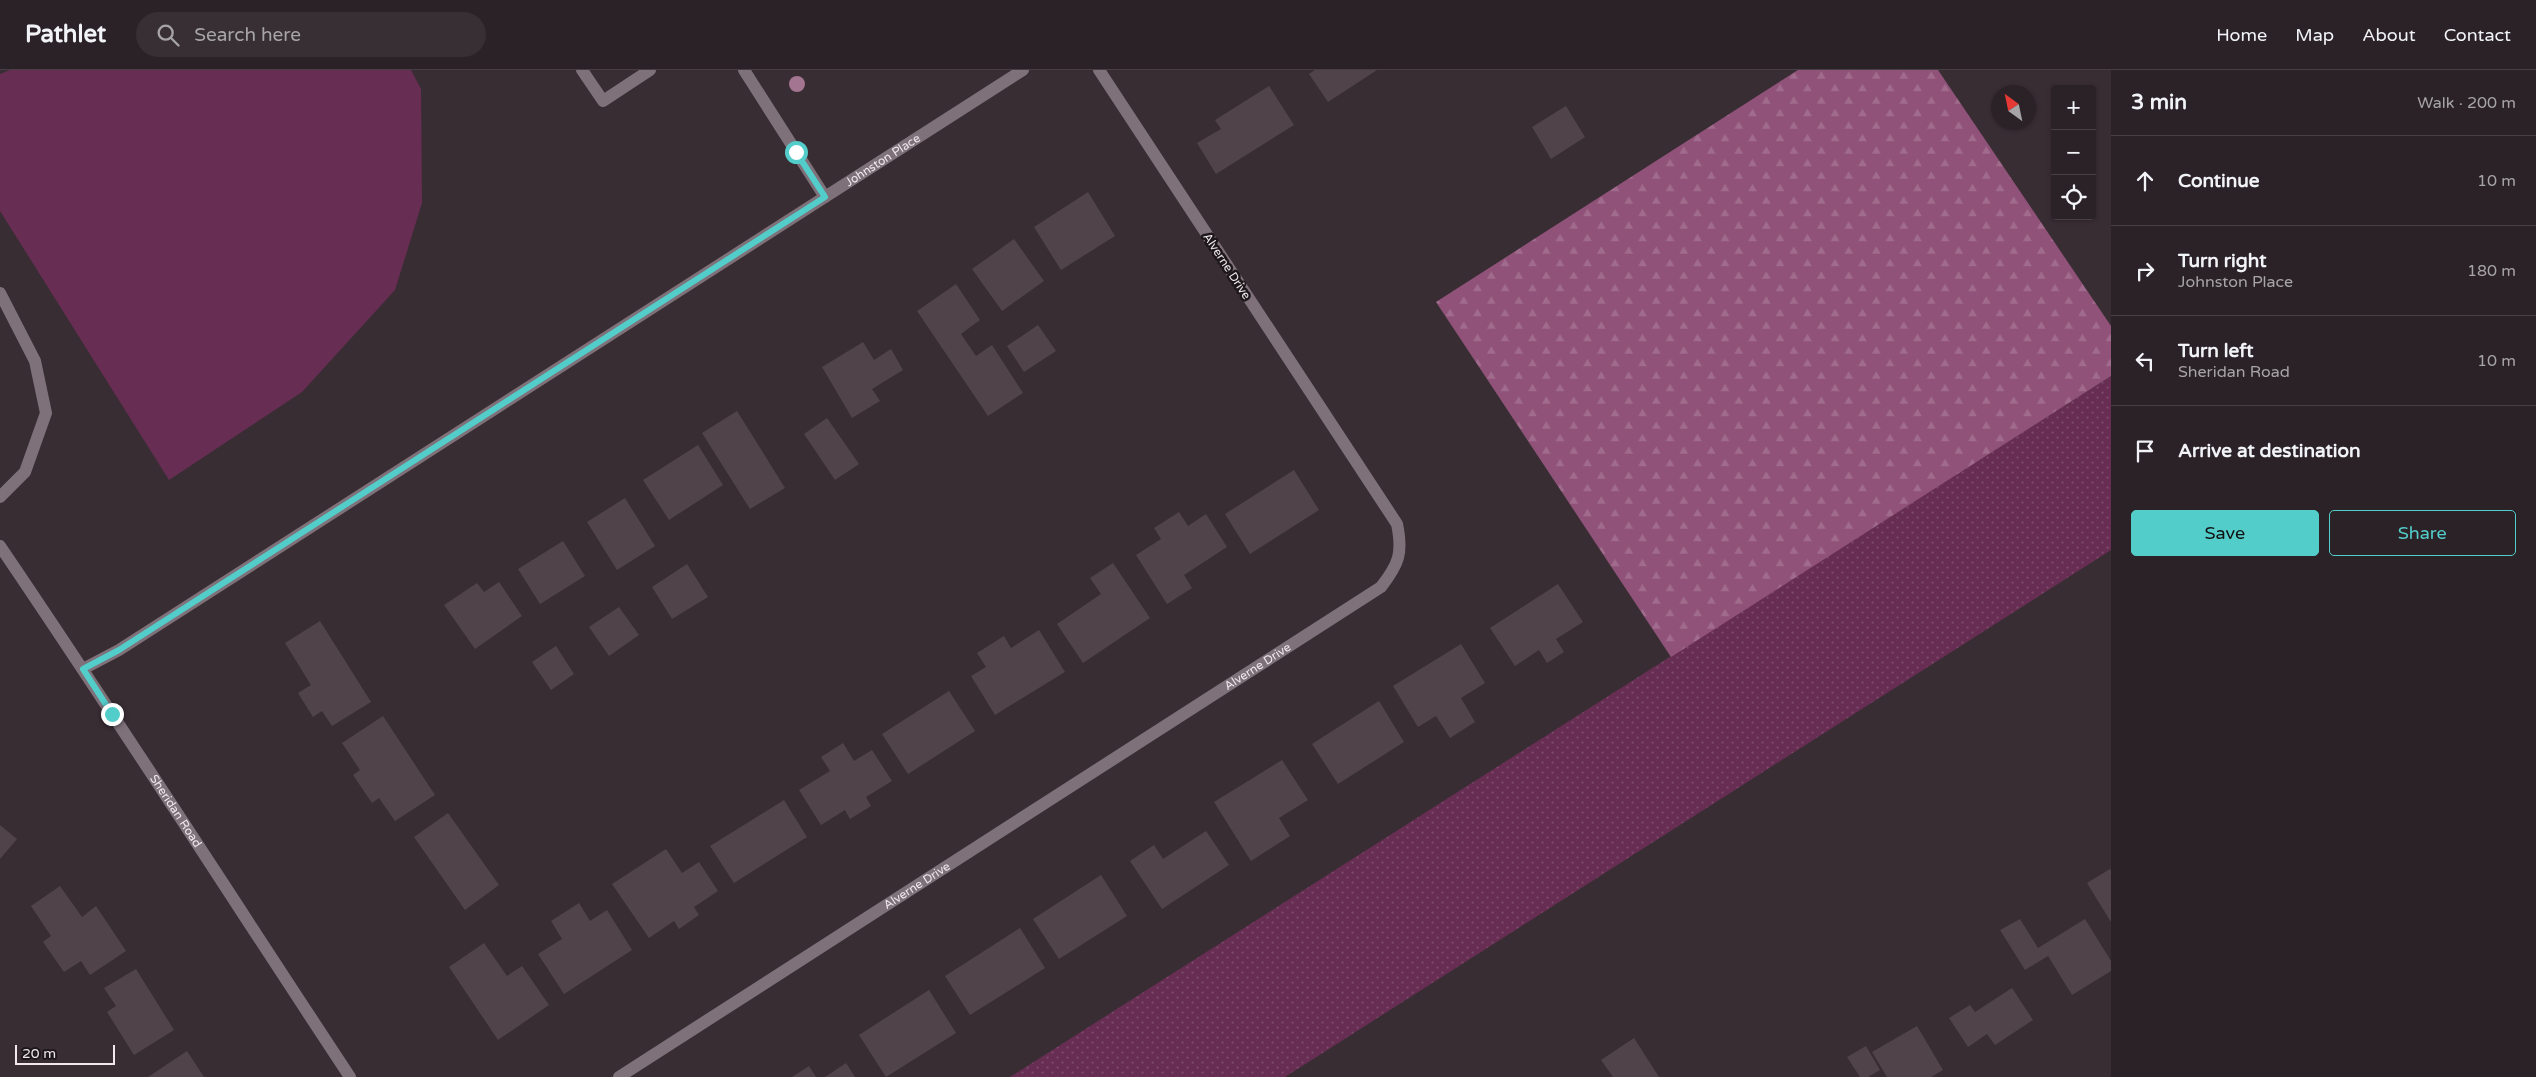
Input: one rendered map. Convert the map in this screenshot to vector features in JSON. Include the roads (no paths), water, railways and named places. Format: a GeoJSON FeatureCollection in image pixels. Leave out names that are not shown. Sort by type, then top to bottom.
{"type":"FeatureCollection","features":[{"type":"Feature","properties":{"kind":"street"},"geometry":{"type":"LineString","coordinates":[[582,70],[603,101],[650,70]]}},
{"type":"Feature","properties":{"kind":"street"},"geometry":{"type":"LineString","coordinates":[[744,70],[825,197]]}},
{"type":"Feature","properties":{"kind":"street","name":"Johnston Place"},"geometry":{"type":"LineString","coordinates":[[83,669],[119,650],[1023,70]]}},
{"type":"Feature","properties":{"kind":"street","name":"Alverne Drive"},"geometry":{"type":"LineString","coordinates":[[619,1077],[1381,587],[1395,569],[1401,547],[1397,524],[1099,70]]}},
{"type":"Feature","properties":{"kind":"street"},"geometry":{"type":"LineString","coordinates":[[0,293],[35,361],[46,413],[25,472],[0,497]]}},
{"type":"Feature","properties":{"kind":"street","name":"Sheridan Road"},"geometry":{"type":"LineString","coordinates":[[0,546],[83,669],[220,882],[350,1077]]}}]}
